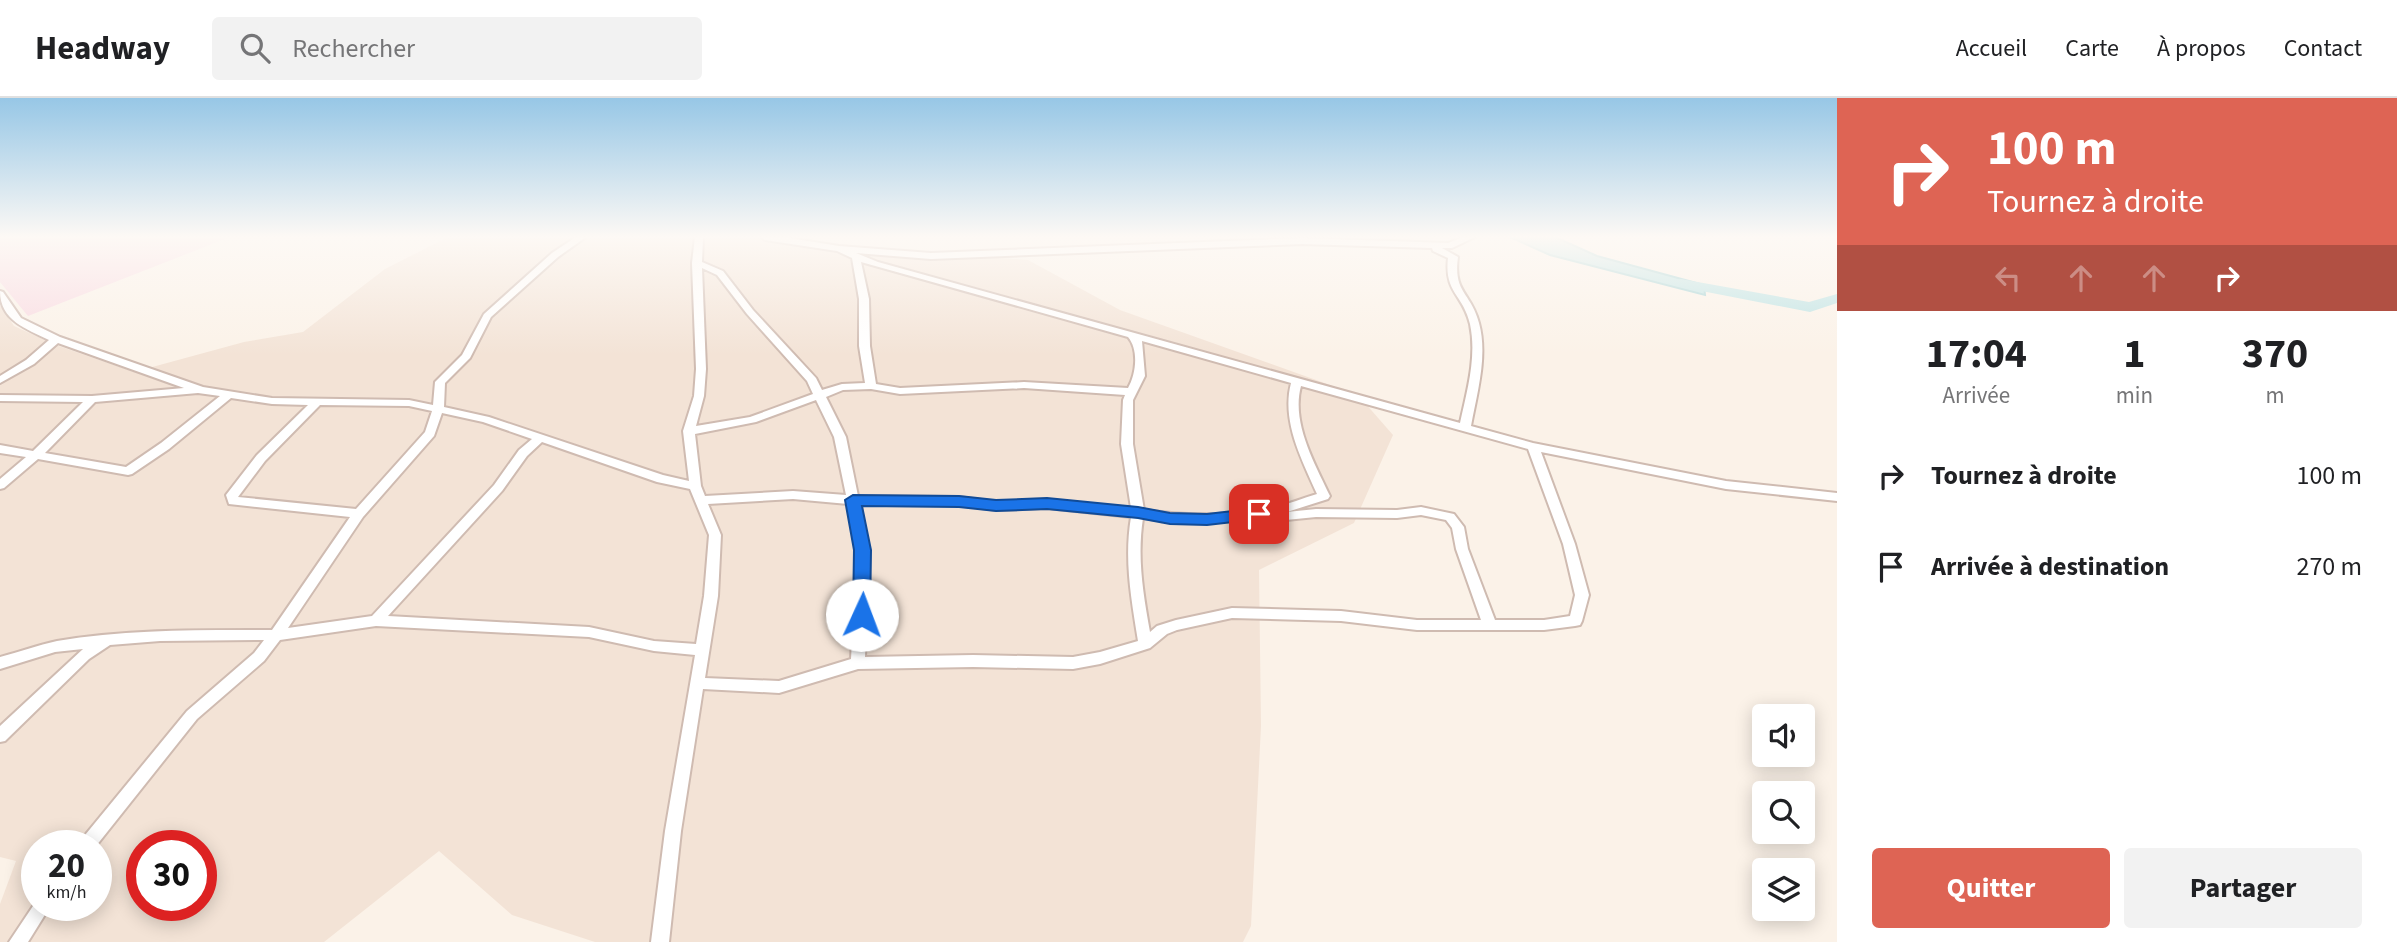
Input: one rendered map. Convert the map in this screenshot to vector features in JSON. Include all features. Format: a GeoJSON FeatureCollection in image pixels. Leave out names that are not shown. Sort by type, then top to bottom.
{"type":"FeatureCollection","features":[{"type":"Feature","properties":{"kind":"street"},"geometry":{"type":"LineString","coordinates":[[99,830],[192,715],[259,657],[359,514],[430,433],[439,409],[440,382],[466,356],[487,316],[531,276]]}},
{"type":"Feature","properties":{"kind":"street"},"geometry":{"type":"LineString","coordinates":[[660,942],[673,831],[711,596],[715,535],[695,486],[689,430],[699,396],[701,369],[698,276]]}},
{"type":"Feature","properties":{"kind":"street"},"geometry":{"type":"LineString","coordinates":[[723,276],[750,312],[812,380],[839,437],[863,550],[858,663]]}},
{"type":"Feature","properties":{"kind":"street"},"geometry":{"type":"LineString","coordinates":[[859,276],[864,304],[864,361],[871,386]]}},
{"type":"Feature","properties":{"kind":"street"},"geometry":{"type":"LineString","coordinates":[[921,276],[1465,426],[1532,447],[1726,485],[1837,497]]}},
{"type":"Feature","properties":{"kind":"street"},"geometry":{"type":"LineString","coordinates":[[1452,276],[1451,283],[1471,312],[1476,358],[1465,426]]}},
{"type":"Feature","properties":{"kind":"street"},"geometry":{"type":"LineString","coordinates":[[0,294],[17,320],[56,339],[201,390],[271,401],[409,403],[485,419],[661,479],[695,486]]}},
{"type":"Feature","properties":{"kind":"street"},"geometry":{"type":"LineString","coordinates":[[1129,333],[1138,344],[1140,376],[1128,400],[1127,444],[1138,513],[1133,542],[1134,579],[1145,644]]}},
{"type":"Feature","properties":{"kind":"street"},"geometry":{"type":"LineString","coordinates":[[0,380],[30,362],[56,339]]}},
{"type":"Feature","properties":{"kind":"street"},"geometry":{"type":"LineString","coordinates":[[702,500],[761,495],[821,496],[853,500],[959,501],[996,506],[1047,504],[1170,519],[1207,519],[1275,511],[1324,496],[1299,436],[1291,394],[1297,380]]}},
{"type":"Feature","properties":{"kind":"street"},"geometry":{"type":"LineString","coordinates":[[689,430],[752,420],[842,387],[871,386],[900,391],[1024,385],[1133,392]]}},
{"type":"Feature","properties":{"kind":"street"},"geometry":{"type":"LineString","coordinates":[[0,398],[92,399],[201,390]]}},
{"type":"Feature","properties":{"kind":"street"},"geometry":{"type":"LineString","coordinates":[[0,449],[128,471],[165,446],[229,394]]}},
{"type":"Feature","properties":{"kind":"street"},"geometry":{"type":"LineString","coordinates":[[0,485],[37,454],[92,399]]}},
{"type":"Feature","properties":{"kind":"street"},"geometry":{"type":"LineString","coordinates":[[316,402],[261,458],[232,495],[233,502],[359,514]]}},
{"type":"Feature","properties":{"kind":"street"},"geometry":{"type":"LineString","coordinates":[[376,621],[498,488],[523,453],[541,437]]}},
{"type":"Feature","properties":{"kind":"street"},"geometry":{"type":"LineString","coordinates":[[696,683],[779,687],[858,663],[1073,663],[1145,644],[1162,630],[1175,625],[1232,613],[1341,617],[1417,625],[1544,625],[1576,621],[1582,595],[1569,544],[1532,447]]}},
{"type":"Feature","properties":{"kind":"street"},"geometry":{"type":"LineString","coordinates":[[1259,514],[1277,517],[1316,513],[1397,514],[1421,511],[1450,517],[1458,527],[1462,549],[1490,625]]}},
{"type":"Feature","properties":{"kind":"street"},"geometry":{"type":"LineString","coordinates":[[0,663],[55,647],[110,640],[160,636],[276,635],[376,621],[589,632],[654,646],[701,650]]}},
{"type":"Feature","properties":{"kind":"street"},"geometry":{"type":"LineString","coordinates":[[0,736],[84,655],[110,640]]}},
{"type":"Feature","properties":{"kind":"street"},"geometry":{"type":"LineString","coordinates":[[18,942],[32,921]]}},
{"type":"Feature","properties":{"kind":"shaded area"},"geometry":{"type":"Polygon","coordinates":[[[0,276],[129,276],[28,316],[0,282],[0,276]]]}},
{"type":"Feature","properties":{"kind":"shaded area"},"geometry":{"type":"Polygon","coordinates":[[[375,276],[1058,276],[1120,310],[1358,395],[1393,435],[1354,523],[1259,570],[1261,726],[1251,926],[1243,942],[595,942],[512,915],[439,851],[324,942],[0,942],[0,904],[16,861],[0,857],[0,305],[14,326],[56,345],[134,372],[244,342],[303,332],[375,276]]]}},
{"type":"Feature","properties":{"kind":"water"},"geometry":{"type":"Polygon","coordinates":[[[1633,276],[1672,276],[1704,285],[1705,295],[1633,276]]]}},
{"type":"Feature","properties":{"kind":"waterway"},"geometry":{"type":"LineString","coordinates":[[1681,283],[1810,307],[1837,298]]}},
{"type":"Feature","properties":{"kind":"route"},"geometry":{"type":"LineString","coordinates":[[862,615],[863,550],[853,500],[959,501],[996,506],[1047,504],[1170,519],[1259,514]]}}]}
